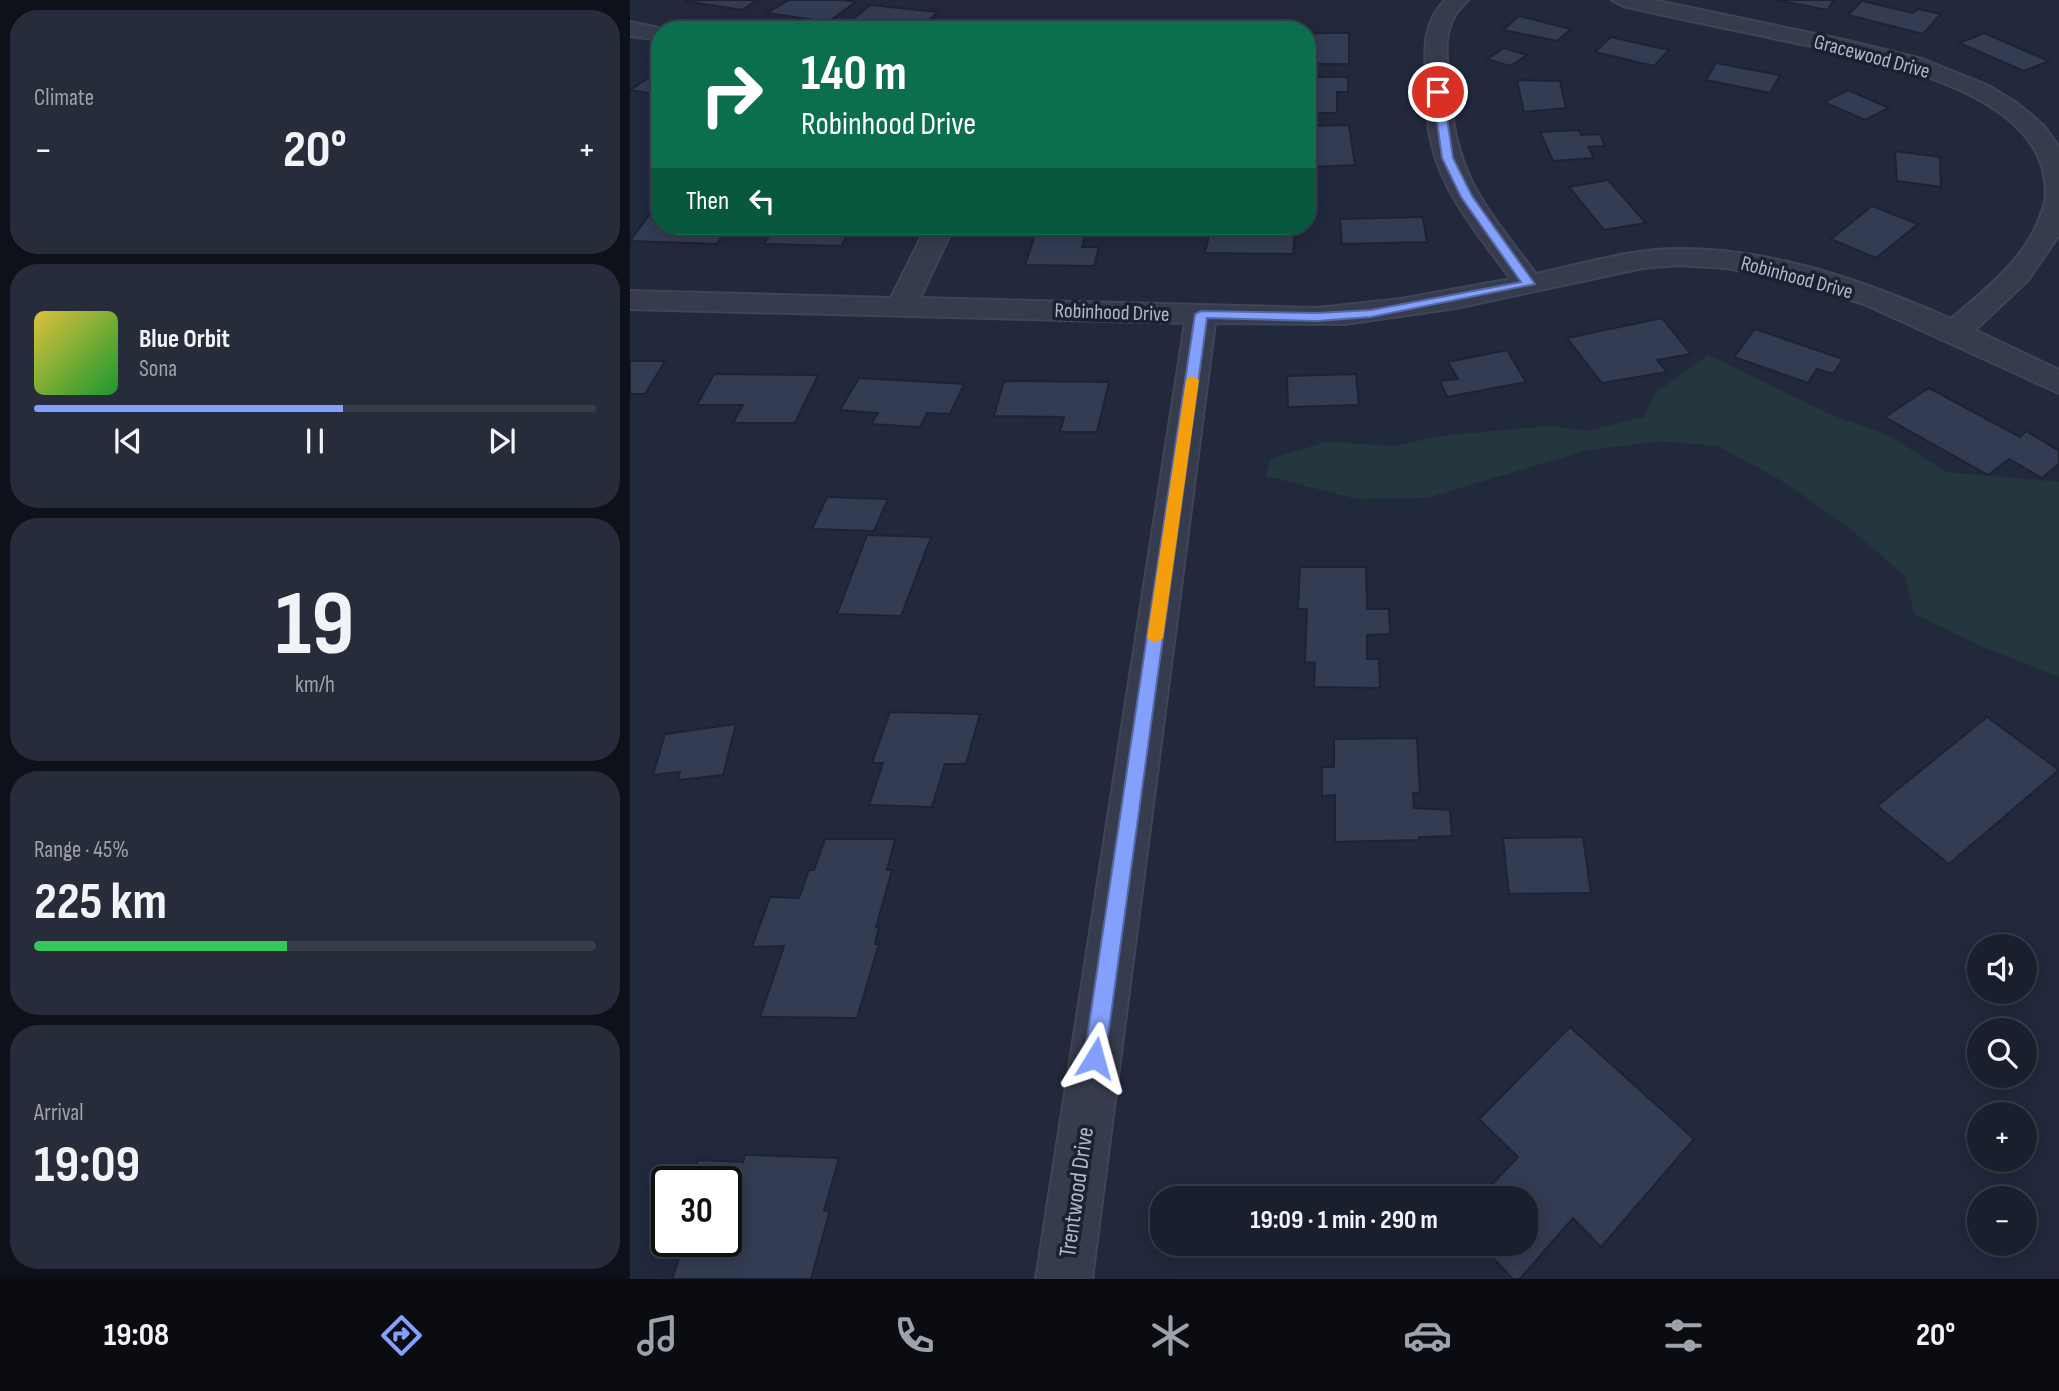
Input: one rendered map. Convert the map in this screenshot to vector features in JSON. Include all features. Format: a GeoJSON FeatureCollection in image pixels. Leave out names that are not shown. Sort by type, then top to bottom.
{"type":"FeatureCollection","features":[{"type":"Feature","properties":{"kind":"street"},"geometry":{"type":"LineString","coordinates":[[1457,0],[1438,24],[1434,44],[1447,158],[1466,197],[1529,284]]}},
{"type":"Feature","properties":{"kind":"street","name":"Gracewood Drive"},"geometry":{"type":"LineString","coordinates":[[1623,0],[1852,48],[1950,77],[2007,108],[2033,129],[2049,151],[2058,174],[2059,198],[2051,229],[2037,252],[2013,281],[1954,332]]}},
{"type":"Feature","properties":{"kind":"street"},"geometry":{"type":"LineString","coordinates":[[630,29],[651,32]]}},
{"type":"Feature","properties":{"kind":"street"},"geometry":{"type":"LineString","coordinates":[[902,306],[936,235]]}},
{"type":"Feature","properties":{"kind":"street","name":"Robinhood Drive"},"geometry":{"type":"LineString","coordinates":[[630,300],[1317,317],[1371,313],[1635,262],[1678,257],[1725,259],[1760,264],[1847,288],[1954,332],[2059,383]]}},
{"type":"Feature","properties":{"kind":"street","name":"Trentwood Drive"},"geometry":{"type":"LineString","coordinates":[[1064,1279],[1201,314]]}},
{"type":"Feature","properties":{"kind":"shaded area"},"geometry":{"type":"Polygon","coordinates":[[[1708,355],[1832,415],[1890,436],[1946,472],[2059,482],[2059,677],[1981,646],[1914,614],[1905,576],[1847,526],[1779,479],[1717,446],[1660,441],[1584,451],[1427,498],[1357,499],[1266,476],[1271,459],[1326,442],[1395,446],[1440,436],[1548,426],[1588,431],[1644,417],[1656,392],[1708,355]]]}},
{"type":"Feature","properties":{"kind":"building"},"geometry":{"type":"Polygon","coordinates":[[[757,0],[742,10],[685,1],[757,0]]]}},
{"type":"Feature","properties":{"kind":"building"},"geometry":{"type":"Polygon","coordinates":[[[789,0],[856,2],[829,21],[767,13],[789,0]]]}},
{"type":"Feature","properties":{"kind":"building"},"geometry":{"type":"Polygon","coordinates":[[[1776,0],[1834,0],[1827,10],[1776,0]]]}},
{"type":"Feature","properties":{"kind":"building"},"geometry":{"type":"Polygon","coordinates":[[[1862,1],[1913,13],[1918,9],[1941,14],[1923,34],[1848,15],[1862,1]]]}},
{"type":"Feature","properties":{"kind":"building"},"geometry":{"type":"Polygon","coordinates":[[[870,5],[938,12],[928,21],[852,20],[870,5]]]}},
{"type":"Feature","properties":{"kind":"building"},"geometry":{"type":"Polygon","coordinates":[[[1519,16],[1571,29],[1557,41],[1503,30],[1519,16]]]}},
{"type":"Feature","properties":{"kind":"building"},"geometry":{"type":"Polygon","coordinates":[[[1316,33],[1349,33],[1349,64],[1316,64],[1316,33]]]}},
{"type":"Feature","properties":{"kind":"building"},"geometry":{"type":"Polygon","coordinates":[[[1984,33],[2049,61],[2024,71],[1959,43],[1984,33]]]}},
{"type":"Feature","properties":{"kind":"building"},"geometry":{"type":"Polygon","coordinates":[[[1611,37],[1669,50],[1654,66],[1595,52],[1611,37]]]}},
{"type":"Feature","properties":{"kind":"building"},"geometry":{"type":"Polygon","coordinates":[[[1504,48],[1527,55],[1510,66],[1487,59],[1504,48]]]}},
{"type":"Feature","properties":{"kind":"building"},"geometry":{"type":"Polygon","coordinates":[[[1716,63],[1780,75],[1770,93],[1706,80],[1716,63]]]}},
{"type":"Feature","properties":{"kind":"building"},"geometry":{"type":"Polygon","coordinates":[[[651,76],[651,94],[630,90],[651,76]]]}},
{"type":"Feature","properties":{"kind":"building"},"geometry":{"type":"Polygon","coordinates":[[[1316,77],[1348,77],[1348,92],[1337,92],[1337,113],[1316,113],[1316,77]]]}},
{"type":"Feature","properties":{"kind":"building"},"geometry":{"type":"Polygon","coordinates":[[[1517,80],[1560,81],[1566,108],[1524,112],[1517,80]]]}},
{"type":"Feature","properties":{"kind":"building"},"geometry":{"type":"Polygon","coordinates":[[[1848,90],[1889,108],[1865,120],[1824,102],[1848,90]]]}},
{"type":"Feature","properties":{"kind":"building"},"geometry":{"type":"Polygon","coordinates":[[[1349,125],[1355,165],[1316,167],[1316,126],[1349,125]]]}},
{"type":"Feature","properties":{"kind":"building"},"geometry":{"type":"Polygon","coordinates":[[[1579,130],[1581,135],[1600,134],[1605,146],[1588,147],[1594,158],[1553,161],[1540,132],[1579,130]]]}},
{"type":"Feature","properties":{"kind":"building"},"geometry":{"type":"Polygon","coordinates":[[[1895,151],[1940,157],[1941,187],[1897,181],[1895,151]]]}},
{"type":"Feature","properties":{"kind":"building"},"geometry":{"type":"Polygon","coordinates":[[[1608,180],[1646,223],[1604,230],[1569,187],[1608,180]]]}},
{"type":"Feature","properties":{"kind":"building"},"geometry":{"type":"Polygon","coordinates":[[[1872,206],[1918,224],[1876,258],[1831,239],[1872,206]]]}},
{"type":"Feature","properties":{"kind":"building"},"geometry":{"type":"Polygon","coordinates":[[[651,213],[651,235],[723,235],[716,244],[630,241],[651,213]]]}},
{"type":"Feature","properties":{"kind":"building"},"geometry":{"type":"Polygon","coordinates":[[[1423,217],[1427,242],[1342,244],[1340,219],[1423,217]]]}},
{"type":"Feature","properties":{"kind":"building"},"geometry":{"type":"Polygon","coordinates":[[[770,235],[848,235],[841,246],[764,244],[770,235]]]}},
{"type":"Feature","properties":{"kind":"building"},"geometry":{"type":"Polygon","coordinates":[[[1035,235],[1085,235],[1082,247],[1099,247],[1094,266],[1025,265],[1035,235]]]}},
{"type":"Feature","properties":{"kind":"building"},"geometry":{"type":"Polygon","coordinates":[[[1209,235],[1294,235],[1293,254],[1205,253],[1209,235]]]}},
{"type":"Feature","properties":{"kind":"building"},"geometry":{"type":"Polygon","coordinates":[[[1662,318],[1691,354],[1657,360],[1667,372],[1602,383],[1567,338],[1662,318]]]}},
{"type":"Feature","properties":{"kind":"building"},"geometry":{"type":"Polygon","coordinates":[[[1755,329],[1843,359],[1833,374],[1817,369],[1808,383],[1734,357],[1755,329]]]}},
{"type":"Feature","properties":{"kind":"building"},"geometry":{"type":"Polygon","coordinates":[[[1507,350],[1526,382],[1447,397],[1440,381],[1458,379],[1448,362],[1507,350]]]}},
{"type":"Feature","properties":{"kind":"building"},"geometry":{"type":"Polygon","coordinates":[[[630,361],[665,361],[645,394],[630,394],[630,361]]]}},
{"type":"Feature","properties":{"kind":"building"},"geometry":{"type":"Polygon","coordinates":[[[714,374],[818,375],[795,423],[733,423],[743,405],[697,405],[714,374]]]}},
{"type":"Feature","properties":{"kind":"building"},"geometry":{"type":"Polygon","coordinates":[[[1356,374],[1359,405],[1288,407],[1287,376],[1356,374]]]}},
{"type":"Feature","properties":{"kind":"building"},"geometry":{"type":"Polygon","coordinates":[[[859,378],[964,384],[950,414],[927,413],[920,427],[871,424],[878,413],[840,410],[859,378]]]}},
{"type":"Feature","properties":{"kind":"building"},"geometry":{"type":"Polygon","coordinates":[[[1004,381],[1109,382],[1097,432],[1060,432],[1064,417],[994,416],[1004,381]]]}},
{"type":"Feature","properties":{"kind":"building"},"geometry":{"type":"Polygon","coordinates":[[[1929,388],[2020,437],[2026,431],[2059,451],[2059,464],[2042,478],[2009,459],[1988,475],[1885,417],[1929,388]]]}},
{"type":"Feature","properties":{"kind":"building"},"geometry":{"type":"Polygon","coordinates":[[[827,497],[888,499],[874,531],[812,529],[827,497]]]}},
{"type":"Feature","properties":{"kind":"building"},"geometry":{"type":"Polygon","coordinates":[[[867,535],[931,537],[901,616],[837,614],[867,535]]]}},
{"type":"Feature","properties":{"kind":"building"},"geometry":{"type":"Polygon","coordinates":[[[1300,567],[1366,567],[1367,609],[1389,609],[1390,634],[1367,635],[1367,659],[1379,659],[1380,688],[1314,687],[1315,663],[1305,662],[1307,609],[1298,609],[1300,567]]]}},
{"type":"Feature","properties":{"kind":"building"},"geometry":{"type":"Polygon","coordinates":[[[890,712],[980,714],[966,764],[945,764],[932,807],[869,805],[883,763],[872,763],[890,712]]]}},
{"type":"Feature","properties":{"kind":"building"},"geometry":{"type":"Polygon","coordinates":[[[1987,717],[2059,770],[1949,864],[1877,806],[1987,717]]]}},
{"type":"Feature","properties":{"kind":"building"},"geometry":{"type":"Polygon","coordinates":[[[736,724],[723,775],[678,780],[680,772],[653,775],[665,734],[736,724]]]}},
{"type":"Feature","properties":{"kind":"building"},"geometry":{"type":"Polygon","coordinates":[[[1417,738],[1420,793],[1413,793],[1414,808],[1450,810],[1452,836],[1419,837],[1419,840],[1335,842],[1335,795],[1322,796],[1322,767],[1334,767],[1334,739],[1417,738]]]}},
{"type":"Feature","properties":{"kind":"building"},"geometry":{"type":"Polygon","coordinates":[[[1583,837],[1591,893],[1509,894],[1503,838],[1583,837]]]}},
{"type":"Feature","properties":{"kind":"building"},"geometry":{"type":"Polygon","coordinates":[[[825,839],[895,839],[887,870],[892,870],[876,927],[879,926],[875,944],[879,944],[857,1018],[760,1017],[784,946],[752,947],[770,897],[799,898],[809,870],[814,870],[825,839]]]}},
{"type":"Feature","properties":{"kind":"building"},"geometry":{"type":"Polygon","coordinates":[[[1570,1027],[1694,1139],[1601,1247],[1573,1218],[1520,1279],[1513,1279],[1491,1256],[1538,1256],[1538,1186],[1490,1186],[1518,1157],[1479,1119],[1570,1027]]]}},
{"type":"Feature","properties":{"kind":"building"},"geometry":{"type":"Polygon","coordinates":[[[745,1155],[839,1158],[824,1211],[830,1210],[811,1279],[672,1279],[680,1257],[742,1257],[742,1166],[696,1166],[698,1160],[743,1162],[745,1155]]]}},
{"type":"Feature","properties":{"kind":"slow traffic"},"geometry":{"type":"LineString","coordinates":[[1155,638],[1192,380]]}},
{"type":"Feature","properties":{"kind":"route"},"geometry":{"type":"LineString","coordinates":[[1095,1058],[1201,314],[1317,317],[1371,313],[1529,284],[1466,197],[1447,158],[1438,92]]}}]}
